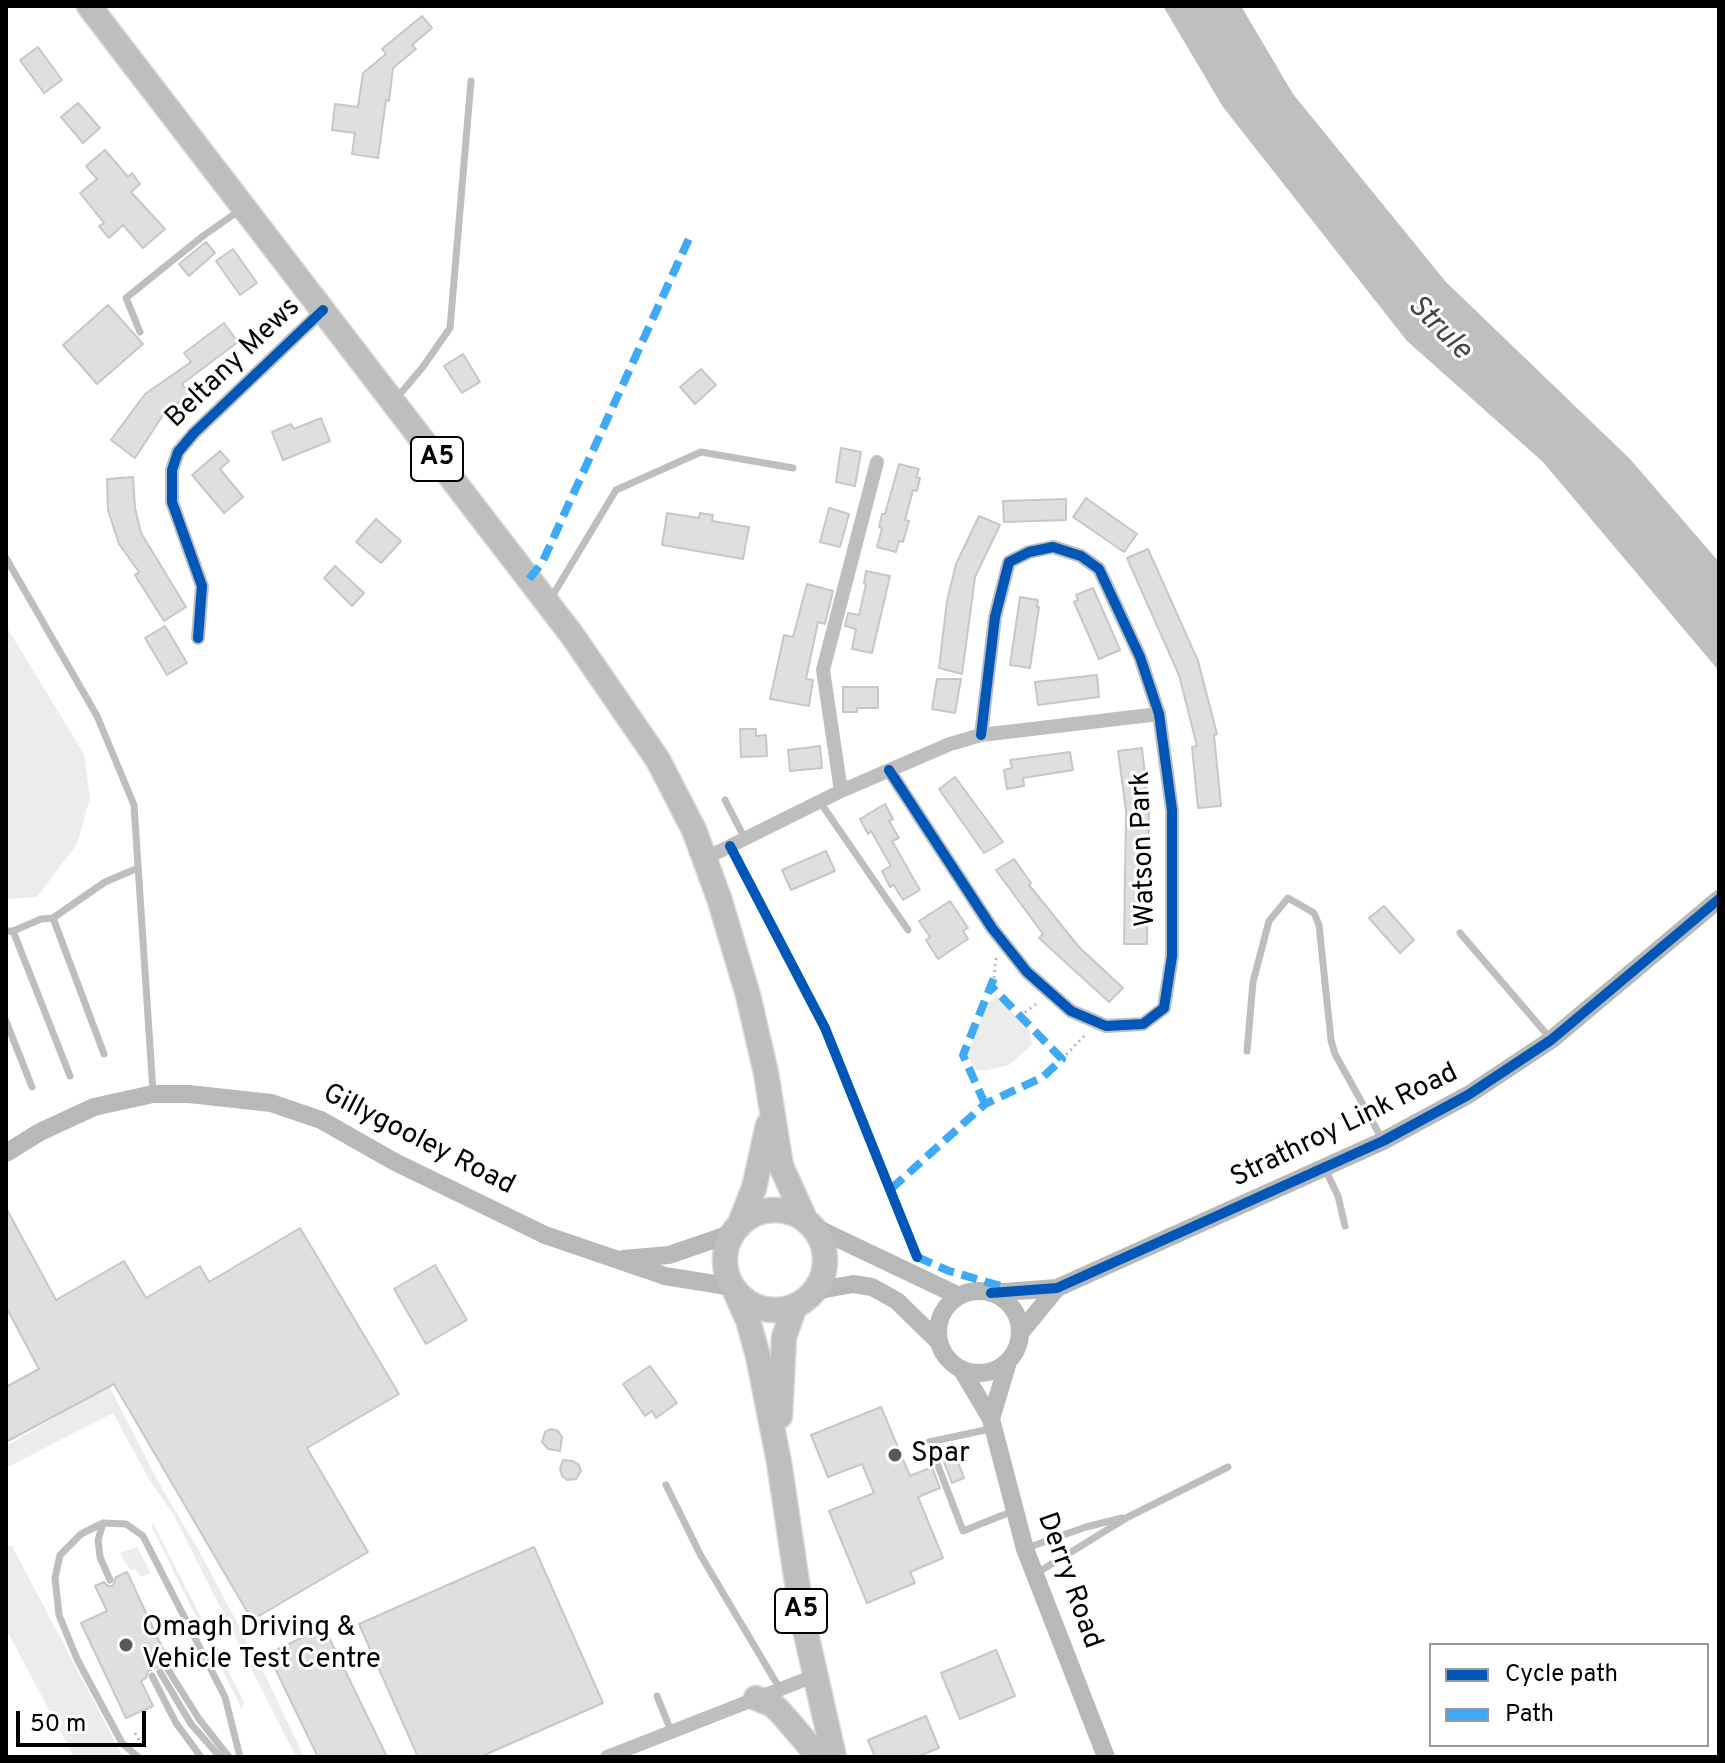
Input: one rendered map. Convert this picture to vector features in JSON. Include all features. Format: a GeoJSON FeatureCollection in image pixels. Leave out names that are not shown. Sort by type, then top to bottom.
{"type":"FeatureCollection","features":[{"type":"Feature","properties":{"kind":"highway","name":"A5"},"geometry":{"type":"LineString","coordinates":[[89,6],[547,604],[658,760],[694,830],[748,995],[766,1073],[781,1166],[808,1222],[823,1245],[826,1261],[823,1277],[815,1291]]}},
{"type":"Feature","properties":{"kind":"highway","name":"A5"},"geometry":{"type":"LineString","coordinates":[[771,1107],[754,1188],[726,1248],[725,1265],[755,1344],[779,1462],[814,1676],[834,1757]]}},
{"type":"Feature","properties":{"kind":"highway"},"geometry":{"type":"LineString","coordinates":[[736,1229],[758,1213],[775,1210],[791,1212],[808,1222]]}},
{"type":"Feature","properties":{"kind":"highway"},"geometry":{"type":"LineString","coordinates":[[734,1289],[758,1307],[772,1310],[795,1306],[815,1291]]}},
{"type":"Feature","properties":{"kind":"highway","name":"A5"},"geometry":{"type":"LineString","coordinates":[[779,1462],[782,1351],[795,1306]]}},
{"type":"Feature","properties":{"kind":"highway"},"geometry":{"type":"LineString","coordinates":[[756,1698],[773,1705],[819,1757]]}},
{"type":"Feature","properties":{"kind":"main road","name":"Strathroy Link Road"},"geometry":{"type":"LineString","coordinates":[[991,1293],[1057,1288],[1383,1141],[1468,1095],[1551,1040],[1719,899]]}},
{"type":"Feature","properties":{"kind":"main road","name":"Gillygooley Road"},"geometry":{"type":"LineString","coordinates":[[6,1153],[40,1132],[94,1107],[153,1094],[189,1094],[271,1103],[321,1120],[395,1162],[545,1235],[665,1276],[734,1289]]}},
{"type":"Feature","properties":{"kind":"main road"},"geometry":{"type":"LineString","coordinates":[[808,1222],[959,1296]]}},
{"type":"Feature","properties":{"kind":"main road","name":"Gillygooley Road"},"geometry":{"type":"LineString","coordinates":[[620,1260],[669,1255],[736,1229]]}},
{"type":"Feature","properties":{"kind":"main road"},"geometry":{"type":"LineString","coordinates":[[815,1291],[853,1284],[872,1287],[897,1301],[938,1341],[943,1354],[962,1370],[986,1373],[1008,1362]]}},
{"type":"Feature","properties":{"kind":"main road","name":"Strathroy Link Road"},"geometry":{"type":"LineString","coordinates":[[1020,1333],[1057,1288]]}},
{"type":"Feature","properties":{"kind":"main road"},"geometry":{"type":"LineString","coordinates":[[938,1341],[940,1317],[949,1303],[959,1296],[971,1292],[991,1293],[1012,1307],[1020,1333],[1015,1352],[1008,1362],[992,1424]]}},
{"type":"Feature","properties":{"kind":"main road","name":"Derry Road"},"geometry":{"type":"LineString","coordinates":[[962,1370],[992,1424],[1025,1549],[1106,1757]]}},
{"type":"Feature","properties":{"kind":"street","name":"Beltany Mews"},"geometry":{"type":"LineString","coordinates":[[198,638],[202,586],[172,502],[172,470],[178,452],[323,310]]}},
{"type":"Feature","properties":{"kind":"street"},"geometry":{"type":"LineString","coordinates":[[841,791],[823,670],[877,462]]}},
{"type":"Feature","properties":{"kind":"street","name":"Watson Park"},"geometry":{"type":"LineString","coordinates":[[889,770],[992,928],[1027,972],[1071,1011],[1106,1026],[1143,1024],[1164,1008],[1172,956],[1172,810],[1159,714],[1140,657],[1099,569],[1081,556],[1053,547],[1029,552],[1009,562],[995,617],[981,735]]}},
{"type":"Feature","properties":{"kind":"street"},"geometry":{"type":"LineString","coordinates":[[704,859],[841,791],[950,744],[981,735],[1159,714]]}},
{"type":"Feature","properties":{"kind":"street"},"geometry":{"type":"LineString","coordinates":[[607,1757],[814,1676]]}},
{"type":"Feature","properties":{"kind":"lane"},"geometry":{"type":"LineString","coordinates":[[393,402],[450,328],[471,81]]}},
{"type":"Feature","properties":{"kind":"lane"},"geometry":{"type":"LineString","coordinates":[[140,332],[126,298],[245,206]]}},
{"type":"Feature","properties":{"kind":"lane"},"geometry":{"type":"LineString","coordinates":[[547,604],[616,490],[701,452],[793,468]]}},
{"type":"Feature","properties":{"kind":"lane"},"geometry":{"type":"LineString","coordinates":[[6,558],[97,716],[134,805],[153,1094]]}},
{"type":"Feature","properties":{"kind":"lane"},"geometry":{"type":"LineString","coordinates":[[725,800],[745,839]]}},
{"type":"Feature","properties":{"kind":"lane"},"geometry":{"type":"LineString","coordinates":[[820,802],[908,930]]}},
{"type":"Feature","properties":{"kind":"lane"},"geometry":{"type":"LineString","coordinates":[[70,1076],[10,931],[41,919],[53,918],[105,882],[138,868]]}},
{"type":"Feature","properties":{"kind":"lane"},"geometry":{"type":"LineString","coordinates":[[1247,1051],[1253,982],[1269,921],[1288,898],[1314,913],[1319,925],[1335,1054],[1383,1141]]}},
{"type":"Feature","properties":{"kind":"lane"},"geometry":{"type":"LineString","coordinates":[[53,918],[104,1054]]}},
{"type":"Feature","properties":{"kind":"lane"},"geometry":{"type":"LineString","coordinates":[[1460,933],[1551,1040]]}},
{"type":"Feature","properties":{"kind":"lane"},"geometry":{"type":"LineString","coordinates":[[6,1021],[32,1087]]}},
{"type":"Feature","properties":{"kind":"lane"},"geometry":{"type":"LineString","coordinates":[[1324,1167],[1338,1196],[1345,1226]]}},
{"type":"Feature","properties":{"kind":"lane"},"geometry":{"type":"LineString","coordinates":[[992,1424],[929,1442],[963,1531],[1013,1511]]}},
{"type":"Feature","properties":{"kind":"lane"},"geometry":{"type":"LineString","coordinates":[[1035,1574],[1092,1542],[1128,1517],[1228,1467]]}},
{"type":"Feature","properties":{"kind":"lane"},"geometry":{"type":"LineString","coordinates":[[666,1485],[701,1556],[780,1689]]}},
{"type":"Feature","properties":{"kind":"lane"},"geometry":{"type":"LineString","coordinates":[[1025,1549],[1086,1527],[1128,1517]]}},
{"type":"Feature","properties":{"kind":"lane"},"geometry":{"type":"LineString","coordinates":[[103,1523],[98,1540],[100,1557],[110,1580]]}},
{"type":"Feature","properties":{"kind":"lane"},"geometry":{"type":"LineString","coordinates":[[138,1757],[122,1743],[77,1659],[59,1615],[55,1578],[60,1555],[81,1534],[103,1523],[126,1524],[143,1536],[225,1697],[240,1757]]}},
{"type":"Feature","properties":{"kind":"lane"},"geometry":{"type":"LineString","coordinates":[[159,1672],[176,1723],[201,1757]]}},
{"type":"Feature","properties":{"kind":"lane"},"geometry":{"type":"LineString","coordinates":[[159,1672],[191,1724],[220,1757]]}},
{"type":"Feature","properties":{"kind":"lane"},"geometry":{"type":"LineString","coordinates":[[159,1672],[229,1757]]}},
{"type":"Feature","properties":{"kind":"lane"},"geometry":{"type":"LineString","coordinates":[[657,1696],[671,1731]]}},
{"type":"Feature","properties":{"kind":"path"},"geometry":{"type":"LineString","coordinates":[[1020,1016],[1052,993]]}},
{"type":"Feature","properties":{"kind":"path"},"geometry":{"type":"LineString","coordinates":[[1062,1059],[1095,1021]]}},
{"type":"Feature","properties":{"kind":"shaded area"},"geometry":{"type":"Polygon","coordinates":[[[6,626],[84,754],[90,798],[77,844],[37,897],[6,899],[6,626]]]}},
{"type":"Feature","properties":{"kind":"shaded area"},"geometry":{"type":"Polygon","coordinates":[[[996,995],[1030,1031],[1032,1045],[1009,1065],[976,1070],[968,1056],[969,1048],[988,1003],[996,995]]]}},
{"type":"Feature","properties":{"kind":"shaded area"},"geometry":{"type":"Polygon","coordinates":[[[109,1386],[266,1677],[304,1757],[296,1757],[173,1514],[150,1481],[113,1413],[6,1468],[6,1446],[109,1386]]]}},
{"type":"Feature","properties":{"kind":"shaded area"},"geometry":{"type":"Polygon","coordinates":[[[153,1523],[244,1702],[242,1709],[152,1528],[153,1523]]]}},
{"type":"Feature","properties":{"kind":"shaded area"},"geometry":{"type":"Polygon","coordinates":[[[6,1546],[12,1546],[123,1757],[74,1757],[6,1629],[6,1546]]]}},
{"type":"Feature","properties":{"kind":"shaded area"},"geometry":{"type":"Polygon","coordinates":[[[137,1547],[151,1573],[141,1577],[135,1569],[130,1570],[120,1553],[137,1547]]]}},
{"type":"Feature","properties":{"kind":"water","name":"Strule"},"geometry":{"type":"Polygon","coordinates":[[[1163,6],[1241,6],[1293,94],[1446,282],[1630,459],[1719,562],[1719,671],[1543,462],[1407,341],[1223,107],[1163,6]]]}},
{"type":"Feature","properties":{"kind":"building"},"geometry":{"type":"Polygon","coordinates":[[[422,16],[432,28],[412,45],[416,49],[393,68],[378,158],[352,154],[355,133],[332,130],[335,104],[358,107],[363,73],[386,54],[382,49],[422,16]]]}},
{"type":"Feature","properties":{"kind":"building"},"geometry":{"type":"Polygon","coordinates":[[[38,47],[62,80],[44,93],[20,60],[38,47]]]}},
{"type":"Feature","properties":{"kind":"building"},"geometry":{"type":"Polygon","coordinates":[[[78,103],[100,128],[83,143],[61,117],[78,103]]]}},
{"type":"Feature","properties":{"kind":"building"},"geometry":{"type":"Polygon","coordinates":[[[105,150],[128,177],[132,173],[140,184],[131,192],[165,229],[143,248],[123,225],[109,238],[99,226],[104,223],[80,193],[97,179],[86,166],[105,150]]]}},
{"type":"Feature","properties":{"kind":"building"},"geometry":{"type":"Polygon","coordinates":[[[206,242],[215,253],[189,276],[179,264],[206,242]]]}},
{"type":"Feature","properties":{"kind":"building"},"geometry":{"type":"Polygon","coordinates":[[[233,249],[257,283],[240,295],[216,261],[233,249]]]}},
{"type":"Feature","properties":{"kind":"building"},"geometry":{"type":"Polygon","coordinates":[[[108,305],[143,344],[97,384],[63,345],[108,305]]]}},
{"type":"Feature","properties":{"kind":"building"},"geometry":{"type":"Polygon","coordinates":[[[224,323],[238,342],[182,384],[190,395],[165,412],[135,458],[111,440],[145,394],[191,362],[184,353],[224,323]]]}},
{"type":"Feature","properties":{"kind":"building"},"geometry":{"type":"Polygon","coordinates":[[[463,354],[480,382],[462,393],[444,366],[463,354]]]}},
{"type":"Feature","properties":{"kind":"building"},"geometry":{"type":"Polygon","coordinates":[[[701,369],[716,385],[695,404],[680,387],[701,369]]]}},
{"type":"Feature","properties":{"kind":"building"},"geometry":{"type":"Polygon","coordinates":[[[321,418],[330,441],[283,460],[272,432],[291,424],[294,429],[321,418]]]}},
{"type":"Feature","properties":{"kind":"building"},"geometry":{"type":"Polygon","coordinates":[[[841,448],[861,452],[855,486],[836,482],[841,448]]]}},
{"type":"Feature","properties":{"kind":"building"},"geometry":{"type":"Polygon","coordinates":[[[220,451],[229,461],[220,469],[243,497],[224,513],[192,475],[220,451]]]}},
{"type":"Feature","properties":{"kind":"building"},"geometry":{"type":"Polygon","coordinates":[[[899,464],[919,469],[916,477],[920,478],[917,491],[913,490],[905,520],[909,521],[903,542],[899,541],[896,552],[877,547],[882,514],[885,514],[899,464]]]}},
{"type":"Feature","properties":{"kind":"building"},"geometry":{"type":"Polygon","coordinates":[[[133,477],[135,508],[141,533],[186,607],[164,621],[135,575],[139,572],[119,544],[108,510],[107,479],[133,477]]]}},
{"type":"Feature","properties":{"kind":"building"},"geometry":{"type":"Polygon","coordinates":[[[1086,498],[1137,534],[1124,552],[1073,517],[1086,498]]]}},
{"type":"Feature","properties":{"kind":"building"},"geometry":{"type":"Polygon","coordinates":[[[1066,499],[1066,520],[1004,522],[1003,501],[1066,499]]]}},
{"type":"Feature","properties":{"kind":"building"},"geometry":{"type":"Polygon","coordinates":[[[829,508],[849,514],[840,547],[820,542],[829,508]]]}},
{"type":"Feature","properties":{"kind":"building"},"geometry":{"type":"Polygon","coordinates":[[[667,513],[699,518],[700,513],[713,515],[712,521],[749,527],[743,559],[662,545],[667,513]]]}},
{"type":"Feature","properties":{"kind":"building"},"geometry":{"type":"Polygon","coordinates":[[[979,516],[1000,525],[975,577],[962,674],[939,668],[947,601],[956,564],[979,516]]]}},
{"type":"Feature","properties":{"kind":"building"},"geometry":{"type":"Polygon","coordinates":[[[376,519],[401,541],[381,563],[356,542],[376,519]]]}},
{"type":"Feature","properties":{"kind":"building"},"geometry":{"type":"Polygon","coordinates":[[[1148,549],[1198,661],[1217,734],[1214,735],[1221,806],[1198,808],[1192,747],[1197,746],[1179,675],[1127,558],[1148,549]]]}},
{"type":"Feature","properties":{"kind":"building"},"geometry":{"type":"Polygon","coordinates":[[[335,566],[364,593],[352,606],[324,578],[335,566]]]}},
{"type":"Feature","properties":{"kind":"building"},"geometry":{"type":"Polygon","coordinates":[[[866,571],[890,576],[872,653],[852,649],[856,629],[845,626],[848,613],[859,615],[866,571]]]}},
{"type":"Feature","properties":{"kind":"building"},"geometry":{"type":"Polygon","coordinates":[[[807,584],[833,591],[825,624],[818,622],[806,679],[813,680],[809,706],[770,699],[784,635],[793,637],[807,584]]]}},
{"type":"Feature","properties":{"kind":"building"},"geometry":{"type":"Polygon","coordinates":[[[1093,588],[1120,650],[1099,659],[1074,602],[1078,600],[1076,595],[1093,588]]]}},
{"type":"Feature","properties":{"kind":"building"},"geometry":{"type":"Polygon","coordinates":[[[1020,597],[1038,600],[1039,607],[1030,668],[1010,665],[1020,597]]]}},
{"type":"Feature","properties":{"kind":"building"},"geometry":{"type":"Polygon","coordinates":[[[165,626],[187,663],[167,675],[145,638],[165,626]]]}},
{"type":"Feature","properties":{"kind":"building"},"geometry":{"type":"Polygon","coordinates":[[[1097,675],[1099,697],[1038,705],[1035,682],[1097,675]]]}},
{"type":"Feature","properties":{"kind":"building"},"geometry":{"type":"Polygon","coordinates":[[[937,679],[961,679],[955,713],[932,709],[937,679]]]}},
{"type":"Feature","properties":{"kind":"building"},"geometry":{"type":"Polygon","coordinates":[[[843,687],[878,687],[878,708],[843,712],[843,687]]]}},
{"type":"Feature","properties":{"kind":"building"},"geometry":{"type":"Polygon","coordinates":[[[740,729],[756,729],[756,736],[766,735],[767,756],[741,757],[740,729]]]}},
{"type":"Feature","properties":{"kind":"building"},"geometry":{"type":"Polygon","coordinates":[[[820,746],[822,768],[790,771],[788,750],[820,746]]]}},
{"type":"Feature","properties":{"kind":"building"},"geometry":{"type":"Polygon","coordinates":[[[1142,748],[1149,809],[1147,944],[1124,944],[1126,811],[1118,751],[1142,748]]]}},
{"type":"Feature","properties":{"kind":"building"},"geometry":{"type":"Polygon","coordinates":[[[1070,752],[1073,770],[1023,778],[1024,786],[1007,789],[1004,770],[1012,768],[1010,760],[1070,752]]]}},
{"type":"Feature","properties":{"kind":"building"},"geometry":{"type":"Polygon","coordinates":[[[955,777],[1003,842],[984,853],[939,789],[955,777]]]}},
{"type":"Feature","properties":{"kind":"building"},"geometry":{"type":"Polygon","coordinates":[[[885,804],[893,819],[889,821],[899,838],[892,841],[920,890],[903,900],[894,885],[890,887],[882,871],[891,866],[871,831],[868,834],[860,819],[885,804]]]}},
{"type":"Feature","properties":{"kind":"building"},"geometry":{"type":"Polygon","coordinates":[[[826,851],[835,871],[791,890],[782,870],[826,851]]]}},
{"type":"Feature","properties":{"kind":"building"},"geometry":{"type":"Polygon","coordinates":[[[1014,859],[1031,883],[1029,885],[1079,947],[1123,988],[1109,1002],[1039,938],[1043,934],[996,870],[1014,859]]]}},
{"type":"Feature","properties":{"kind":"building"},"geometry":{"type":"Polygon","coordinates":[[[950,901],[968,928],[963,931],[968,939],[938,959],[926,940],[930,937],[919,921],[950,901]]]}},
{"type":"Feature","properties":{"kind":"building"},"geometry":{"type":"Polygon","coordinates":[[[1384,906],[1414,940],[1400,953],[1369,918],[1384,906]]]}},
{"type":"Feature","properties":{"kind":"building"},"geometry":{"type":"Polygon","coordinates":[[[6,1208],[56,1300],[124,1261],[146,1298],[200,1266],[209,1282],[300,1228],[399,1394],[307,1448],[368,1552],[252,1620],[114,1384],[6,1442],[6,1387],[39,1369],[6,1307],[6,1208]]]}},
{"type":"Feature","properties":{"kind":"building"},"geometry":{"type":"Polygon","coordinates":[[[435,1265],[467,1320],[426,1344],[394,1289],[435,1265]]]}},
{"type":"Feature","properties":{"kind":"building"},"geometry":{"type":"Polygon","coordinates":[[[650,1366],[677,1403],[656,1418],[652,1411],[645,1416],[623,1384],[650,1366]]]}},
{"type":"Feature","properties":{"kind":"building"},"geometry":{"type":"Polygon","coordinates":[[[881,1407],[910,1476],[932,1467],[940,1488],[918,1497],[943,1558],[910,1572],[915,1583],[867,1603],[829,1511],[874,1493],[862,1464],[828,1477],[811,1435],[881,1407]]]}},
{"type":"Feature","properties":{"kind":"building"},"geometry":{"type":"Polygon","coordinates":[[[551,1429],[558,1431],[562,1437],[560,1451],[548,1449],[542,1442],[545,1432],[551,1429]]]}},
{"type":"Feature","properties":{"kind":"building"},"geometry":{"type":"Polygon","coordinates":[[[956,1457],[964,1478],[952,1483],[944,1462],[956,1457]]]}},
{"type":"Feature","properties":{"kind":"building"},"geometry":{"type":"Polygon","coordinates":[[[563,1460],[579,1465],[581,1471],[576,1479],[567,1480],[562,1476],[560,1469],[563,1460]]]}},
{"type":"Feature","properties":{"kind":"building"},"geometry":{"type":"Polygon","coordinates":[[[534,1547],[603,1703],[480,1757],[418,1757],[359,1624],[534,1547]]]}},
{"type":"Feature","properties":{"kind":"building","name":"Omagh Driving & Vehicle Test Centre"},"geometry":{"type":"Polygon","coordinates":[[[127,1572],[169,1662],[148,1671],[141,1681],[153,1706],[126,1718],[81,1623],[107,1611],[95,1586],[104,1582],[113,1586],[116,1577],[127,1572]]]}},
{"type":"Feature","properties":{"kind":"building"},"geometry":{"type":"Polygon","coordinates":[[[324,1627],[387,1757],[318,1757],[268,1654],[324,1627]]]}},
{"type":"Feature","properties":{"kind":"building"},"geometry":{"type":"Polygon","coordinates":[[[996,1650],[1015,1696],[960,1719],[941,1673],[996,1650]]]}},
{"type":"Feature","properties":{"kind":"building"},"geometry":{"type":"Polygon","coordinates":[[[926,1716],[939,1748],[916,1757],[875,1757],[868,1740],[926,1716]]]}},
{"type":"Feature","properties":{"kind":"marked path"},"geometry":{"type":"LineString","coordinates":[[529,579],[542,563],[692,232]]}},
{"type":"Feature","properties":{"kind":"marked path"},"geometry":{"type":"LineString","coordinates":[[985,1104],[963,1055],[994,978]]}},
{"type":"Feature","properties":{"kind":"marked path"},"geometry":{"type":"LineString","coordinates":[[891,1189],[985,1104],[1043,1077],[1062,1059],[991,986]]}},
{"type":"Feature","properties":{"kind":"marked path"},"geometry":{"type":"LineString","coordinates":[[917,1257],[949,1271],[1004,1287]]}},
{"type":"Feature","properties":{"kind":"cycle path"},"geometry":{"type":"LineString","coordinates":[[198,638],[202,586],[172,502],[172,470],[178,452],[323,310]]}},
{"type":"Feature","properties":{"kind":"cycle path"},"geometry":{"type":"LineString","coordinates":[[889,770],[992,928],[1027,972],[1071,1011],[1106,1026],[1143,1024],[1164,1008],[1172,956],[1172,810],[1159,714],[1140,657],[1099,569],[1081,556],[1053,547],[1029,552],[1009,562],[995,617],[981,735]]}},
{"type":"Feature","properties":{"kind":"cycle path"},"geometry":{"type":"LineString","coordinates":[[730,846],[825,1028],[917,1257]]}},
{"type":"Feature","properties":{"kind":"cycle path"},"geometry":{"type":"LineString","coordinates":[[991,1293],[1057,1288],[1383,1141],[1468,1095],[1551,1040],[1719,899]]}},
{"type":"Feature","properties":{"kind":"place","name":"Spar"},"geometry":{"type":"Point","coordinates":[895,1455]}},
{"type":"Feature","properties":{"kind":"place","name":"Omagh Driving & Vehicle Test Centre"},"geometry":{"type":"Point","coordinates":[126,1645]}}]}
